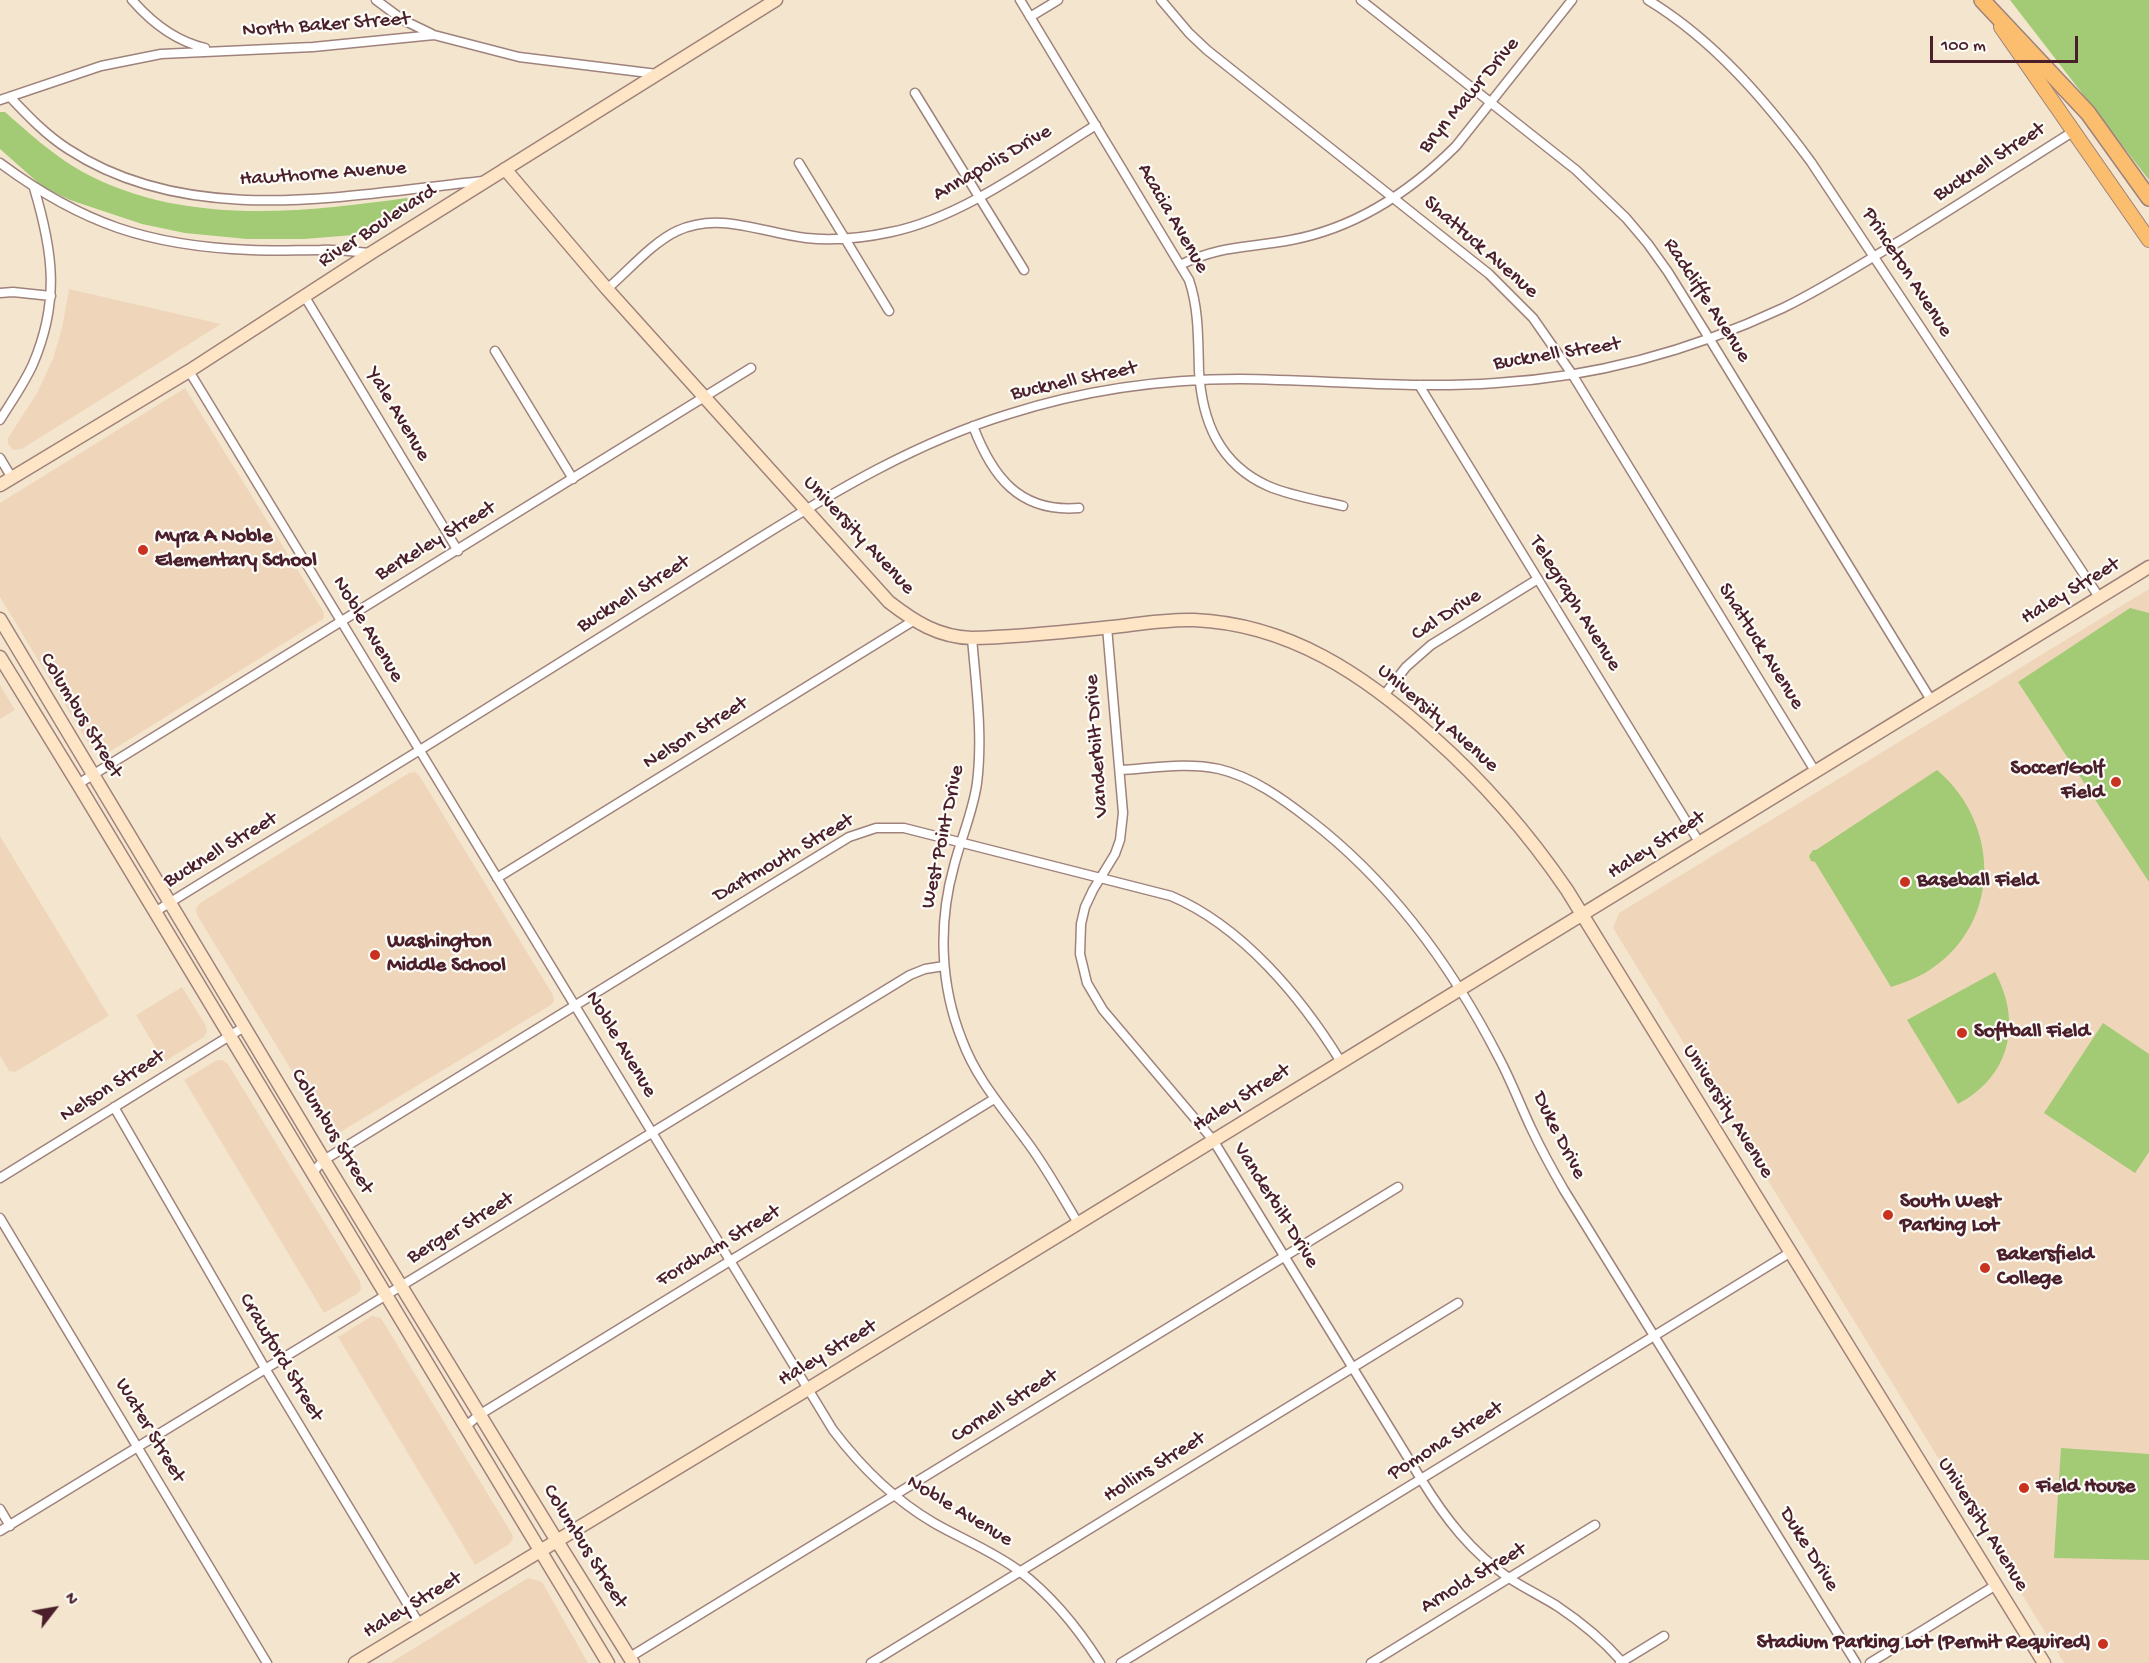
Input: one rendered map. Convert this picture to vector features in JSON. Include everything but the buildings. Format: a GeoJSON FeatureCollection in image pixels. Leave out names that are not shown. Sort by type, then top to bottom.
{"type":"FeatureCollection","features":[{"type":"Feature","properties":{"kind":"highway"},"geometry":{"type":"LineString","coordinates":[[1982,0],[2088,113],[2149,198]]}},
{"type":"Feature","properties":{"kind":"main road"},"geometry":{"type":"LineString","coordinates":[[1982,0],[2149,240]]}},
{"type":"Feature","properties":{"kind":"street"},"geometry":{"type":"LineString","coordinates":[[132,0],[150,19],[176,38],[204,48],[228,51]]}},
{"type":"Feature","properties":{"kind":"street"},"geometry":{"type":"LineString","coordinates":[[376,0],[404,20],[434,35]]}},
{"type":"Feature","properties":{"kind":"street","name":"River Boulevard"},"geometry":{"type":"LineString","coordinates":[[0,485],[189,371],[371,253],[776,0]]}},
{"type":"Feature","properties":{"kind":"street","name":"Acacia Avenue"},"geometry":{"type":"LineString","coordinates":[[1020,0],[1189,280],[1194,296],[1201,399],[1209,427],[1227,456],[1240,468],[1268,486],[1343,506]]}},
{"type":"Feature","properties":{"kind":"street"},"geometry":{"type":"LineString","coordinates":[[1030,17],[1058,0]]}},
{"type":"Feature","properties":{"kind":"street","name":"Shattuck Avenue"},"geometry":{"type":"LineString","coordinates":[[1161,0],[1188,33],[1207,51],[1489,274],[1512,295],[1545,335],[1572,374],[1815,771]]}},
{"type":"Feature","properties":{"kind":"street","name":"Radcliffe Avenue"},"geometry":{"type":"LineString","coordinates":[[1361,0],[1576,170],[1626,218],[1668,272],[1931,700]]}},
{"type":"Feature","properties":{"kind":"street","name":"Bryn Mawr Drive"},"geometry":{"type":"LineString","coordinates":[[1180,265],[1215,250],[1276,243],[1321,232],[1346,223],[1393,198],[1436,165],[1461,140],[1572,0]]}},
{"type":"Feature","properties":{"kind":"street","name":"Princeton Avenue"},"geometry":{"type":"LineString","coordinates":[[1648,0],[1674,17],[1710,48],[1768,106],[1811,162],[2099,597]]}},
{"type":"Feature","properties":{"kind":"street","name":"North Baker Street"},"geometry":{"type":"LineString","coordinates":[[3,98],[101,66],[161,54],[313,48],[434,35],[519,57],[657,74]]}},
{"type":"Feature","properties":{"kind":"street"},"geometry":{"type":"LineString","coordinates":[[915,93],[1024,270]]}},
{"type":"Feature","properties":{"kind":"street","name":"Hawthorne Avenue"},"geometry":{"type":"LineString","coordinates":[[3,98],[49,135],[90,162],[135,181],[191,195],[220,199],[278,200],[488,180]]}},
{"type":"Feature","properties":{"kind":"street","name":"Annapolis Drive"},"geometry":{"type":"LineString","coordinates":[[607,289],[662,240],[682,229],[704,222],[733,223],[778,234],[808,238],[845,238],[886,233],[918,225],[942,216],[979,197],[1096,125]]}},
{"type":"Feature","properties":{"kind":"street","name":"Bucknell Street"},"geometry":{"type":"LineString","coordinates":[[155,912],[806,510],[891,462],[973,426],[1020,411],[1088,394],[1148,385],[1200,380],[1419,385],[1501,383],[1572,374],[1653,356],[1709,338],[1785,306],[1874,257],[2074,131]]}},
{"type":"Feature","properties":{"kind":"street"},"geometry":{"type":"LineString","coordinates":[[0,163],[34,188],[84,216],[164,241],[252,250],[322,249],[371,253]]}},
{"type":"Feature","properties":{"kind":"street"},"geometry":{"type":"LineString","coordinates":[[799,164],[889,311]]}},
{"type":"Feature","properties":{"kind":"street","name":"University Avenue"},"geometry":{"type":"LineString","coordinates":[[505,169],[607,289],[889,602],[913,621],[944,635],[972,638],[1178,620],[1240,625],[1297,642],[1332,660],[1385,694],[1455,756],[1503,805],[1547,861],[2044,1663]]}},
{"type":"Feature","properties":{"kind":"street"},"geometry":{"type":"LineString","coordinates":[[0,420],[32,365],[46,322],[51,296],[49,248],[34,188]]}},
{"type":"Feature","properties":{"kind":"street"},"geometry":{"type":"LineString","coordinates":[[0,293],[14,292],[51,296]]}},
{"type":"Feature","properties":{"kind":"street","name":"Yale Avenue"},"geometry":{"type":"LineString","coordinates":[[305,297],[458,551]]}},
{"type":"Feature","properties":{"kind":"street"},"geometry":{"type":"LineString","coordinates":[[495,351],[573,479]]}},
{"type":"Feature","properties":{"kind":"street","name":"Berkeley Street"},"geometry":{"type":"LineString","coordinates":[[78,784],[751,368]]}},
{"type":"Feature","properties":{"kind":"street","name":"Noble Avenue"},"geometry":{"type":"LineString","coordinates":[[189,371],[833,1430],[864,1467],[895,1496],[934,1523],[984,1548],[1020,1572],[1059,1608],[1077,1629],[1100,1663]]}},
{"type":"Feature","properties":{"kind":"street","name":"Telegraph Avenue"},"geometry":{"type":"LineString","coordinates":[[1419,385],[1699,842]]}},
{"type":"Feature","properties":{"kind":"street"},"geometry":{"type":"LineString","coordinates":[[973,426],[991,468],[1015,491],[1042,504],[1078,508]]}},
{"type":"Feature","properties":{"kind":"street"},"geometry":{"type":"LineString","coordinates":[[0,458],[12,478]]}},
{"type":"Feature","properties":{"kind":"street","name":"Haley Street"},"geometry":{"type":"LineString","coordinates":[[355,1663],[808,1389],[2149,567]]}},
{"type":"Feature","properties":{"kind":"street","name":"Cal Drive"},"geometry":{"type":"LineString","coordinates":[[1385,694],[1406,667],[1431,645],[1538,579]]}},
{"type":"Feature","properties":{"kind":"street","name":"Columbus Street"},"geometry":{"type":"LineString","coordinates":[[0,619],[628,1661]]}},
{"type":"Feature","properties":{"kind":"street","name":"Nelson Street"},"geometry":{"type":"LineString","coordinates":[[497,878],[913,621]]}},
{"type":"Feature","properties":{"kind":"street","name":"Vanderbilt Drive"},"geometry":{"type":"LineString","coordinates":[[1107,627],[1120,770],[1122,826],[1115,854],[1085,907],[1081,924],[1080,954],[1087,983],[1103,1010],[1213,1140],[1421,1479],[1456,1531],[1509,1578],[1579,1621],[1598,1636],[1622,1663]]}},
{"type":"Feature","properties":{"kind":"street","name":"West Point Drive"},"geometry":{"type":"LineString","coordinates":[[972,638],[980,734],[980,762],[972,809],[947,893],[944,921],[944,966],[952,1012],[971,1061],[994,1099],[1025,1139],[1078,1223]]}},
{"type":"Feature","properties":{"kind":"street","name":"Columbus Street"},"geometry":{"type":"LineString","coordinates":[[0,657],[231,1035],[608,1663]]}},
{"type":"Feature","properties":{"kind":"street","name":"Duke Drive"},"geometry":{"type":"LineString","coordinates":[[1120,770],[1182,765],[1203,766],[1238,775],[1272,793],[1322,829],[1374,877],[1421,931],[1460,989],[1502,1062],[1533,1132],[1552,1168],[1856,1663]]}},
{"type":"Feature","properties":{"kind":"street","name":"Dartmouth Street"},"geometry":{"type":"LineString","coordinates":[[312,1173],[324,1160],[855,834],[876,828],[904,828],[1171,896],[1197,909],[1222,927],[1291,990],[1341,1062]]}},
{"type":"Feature","properties":{"kind":"street","name":"Berger Street"},"geometry":{"type":"LineString","coordinates":[[0,1531],[910,975],[925,969],[944,966]]}},
{"type":"Feature","properties":{"kind":"street","name":"Nelson Street"},"geometry":{"type":"LineString","coordinates":[[0,1178],[244,1027]]}},
{"type":"Feature","properties":{"kind":"street","name":"Fordham Street"},"geometry":{"type":"LineString","coordinates":[[465,1427],[479,1415],[994,1099]]}},
{"type":"Feature","properties":{"kind":"street","name":"Crawford Street"},"geometry":{"type":"LineString","coordinates":[[114,1107],[266,1370],[420,1625]]}},
{"type":"Feature","properties":{"kind":"street","name":"Cornell Street"},"geometry":{"type":"LineString","coordinates":[[628,1661],[1398,1187]]}},
{"type":"Feature","properties":{"kind":"street","name":"Water Street"},"geometry":{"type":"LineString","coordinates":[[0,1218],[267,1663]]}},
{"type":"Feature","properties":{"kind":"street","name":"Pomona Street"},"geometry":{"type":"LineString","coordinates":[[1121,1663],[1791,1252]]}},
{"type":"Feature","properties":{"kind":"street","name":"Hollins Street"},"geometry":{"type":"LineString","coordinates":[[871,1663],[1458,1303]]}},
{"type":"Feature","properties":{"kind":"street"},"geometry":{"type":"LineString","coordinates":[[0,1509],[10,1526]]}},
{"type":"Feature","properties":{"kind":"street","name":"Arnold Street"},"geometry":{"type":"LineString","coordinates":[[1371,1663],[1595,1525]]}},
{"type":"Feature","properties":{"kind":"street"},"geometry":{"type":"LineString","coordinates":[[1870,1663],[1996,1585]]}},
{"type":"Feature","properties":{"kind":"street"},"geometry":{"type":"LineString","coordinates":[[1622,1663],[1664,1636]]}},
{"type":"Feature","properties":{"kind":"shaded area"},"geometry":{"type":"Polygon","coordinates":[[[69,289],[221,324],[22,449],[13,450],[8,444],[8,438],[37,393],[53,359],[62,328],[69,289]]]}},
{"type":"Feature","properties":{"kind":"shaded area","name":"Myra A Noble Elementary School"},"geometry":{"type":"Polygon","coordinates":[[[185,388],[324,616],[323,619],[106,754],[93,751],[0,597],[0,503],[185,388]]]}},
{"type":"Feature","properties":{"kind":"shaded area","name":"Bakersfield College"},"geometry":{"type":"Polygon","coordinates":[[[2149,589],[2149,1663],[2064,1663],[1613,928],[1619,913],[2149,589]]]}},
{"type":"Feature","properties":{"kind":"shaded area"},"geometry":{"type":"Polygon","coordinates":[[[0,685],[15,710],[0,719],[0,685]]]}},
{"type":"Feature","properties":{"kind":"shaded area","name":"Washington Middle School"},"geometry":{"type":"Polygon","coordinates":[[[415,772],[419,775],[553,995],[554,1001],[551,1005],[332,1137],[197,915],[196,909],[200,903],[409,773],[415,772]]]}},
{"type":"Feature","properties":{"kind":"shaded area"},"geometry":{"type":"Polygon","coordinates":[[[0,836],[109,1016],[15,1072],[9,1071],[0,1056],[0,836]]]}},
{"type":"Feature","properties":{"kind":"shaded area"},"geometry":{"type":"Polygon","coordinates":[[[182,987],[206,1026],[207,1032],[204,1037],[164,1062],[136,1015],[182,987]]]}},
{"type":"Feature","properties":{"kind":"shaded area"},"geometry":{"type":"Polygon","coordinates":[[[217,1060],[228,1064],[360,1281],[361,1289],[357,1294],[324,1313],[184,1080],[217,1060]]]}},
{"type":"Feature","properties":{"kind":"shaded area"},"geometry":{"type":"Polygon","coordinates":[[[372,1316],[381,1318],[512,1534],[513,1539],[508,1545],[475,1565],[338,1337],[372,1316]]]}},
{"type":"Feature","properties":{"kind":"shaded area"},"geometry":{"type":"Polygon","coordinates":[[[528,1578],[542,1582],[588,1663],[390,1663],[528,1578]]]}},
{"type":"Feature","properties":{"kind":"green space"},"geometry":{"type":"Polygon","coordinates":[[[2010,0],[2149,0],[2149,180],[2010,0]]]}},
{"type":"Feature","properties":{"kind":"green space"},"geometry":{"type":"Polygon","coordinates":[[[0,112],[5,112],[51,151],[81,171],[119,189],[159,201],[200,208],[241,211],[325,208],[407,198],[412,202],[410,206],[366,234],[304,239],[247,239],[185,233],[142,224],[70,200],[43,187],[0,149],[0,112]]]}},
{"type":"Feature","properties":{"kind":"green space","name":"Soccer/Golf Field"},"geometry":{"type":"Polygon","coordinates":[[[2130,608],[2149,613],[2149,882],[2018,682],[2130,608]]]}},
{"type":"Feature","properties":{"kind":"green space","name":"Baseball Field"},"geometry":{"type":"Polygon","coordinates":[[[1937,770],[1958,793],[1973,818],[1982,846],[1984,875],[1980,903],[1969,930],[1950,953],[1925,973],[1891,987],[1815,862],[1811,861],[1809,856],[1813,850],[1937,770]]]}},
{"type":"Feature","properties":{"kind":"green space","name":"Softball Field"},"geometry":{"type":"Polygon","coordinates":[[[1995,972],[2008,1010],[2009,1028],[2006,1046],[2000,1063],[1990,1079],[1958,1104],[1907,1020],[1995,972]]]}},
{"type":"Feature","properties":{"kind":"green space"},"geometry":{"type":"Polygon","coordinates":[[[2103,1023],[2149,1054],[2149,1152],[2135,1173],[2044,1113],[2103,1023]]]}},
{"type":"Feature","properties":{"kind":"green space"},"geometry":{"type":"Polygon","coordinates":[[[2061,1448],[2149,1454],[2149,1560],[2054,1558],[2061,1448]]]}},
{"type":"Feature","properties":{"kind":"place","name":"Myra A Noble Elementary School"},"geometry":{"type":"Point","coordinates":[143,550]}},
{"type":"Feature","properties":{"kind":"place","name":"Soccer/Golf Field"},"geometry":{"type":"Point","coordinates":[2116,782]}},
{"type":"Feature","properties":{"kind":"place","name":"Baseball Field"},"geometry":{"type":"Point","coordinates":[1905,882]}},
{"type":"Feature","properties":{"kind":"place","name":"Washington Middle School"},"geometry":{"type":"Point","coordinates":[375,955]}},
{"type":"Feature","properties":{"kind":"place","name":"Softball Field"},"geometry":{"type":"Point","coordinates":[1962,1033]}},
{"type":"Feature","properties":{"kind":"place","name":"South West Parking Lot"},"geometry":{"type":"Point","coordinates":[1888,1215]}},
{"type":"Feature","properties":{"kind":"place","name":"Bakersfield College"},"geometry":{"type":"Point","coordinates":[1985,1268]}},
{"type":"Feature","properties":{"kind":"place","name":"Field House"},"geometry":{"type":"Point","coordinates":[2024,1488]}},
{"type":"Feature","properties":{"kind":"place","name":"Stadium Parking Lot (Permit Required)"},"geometry":{"type":"Point","coordinates":[2103,1644]}}]}
